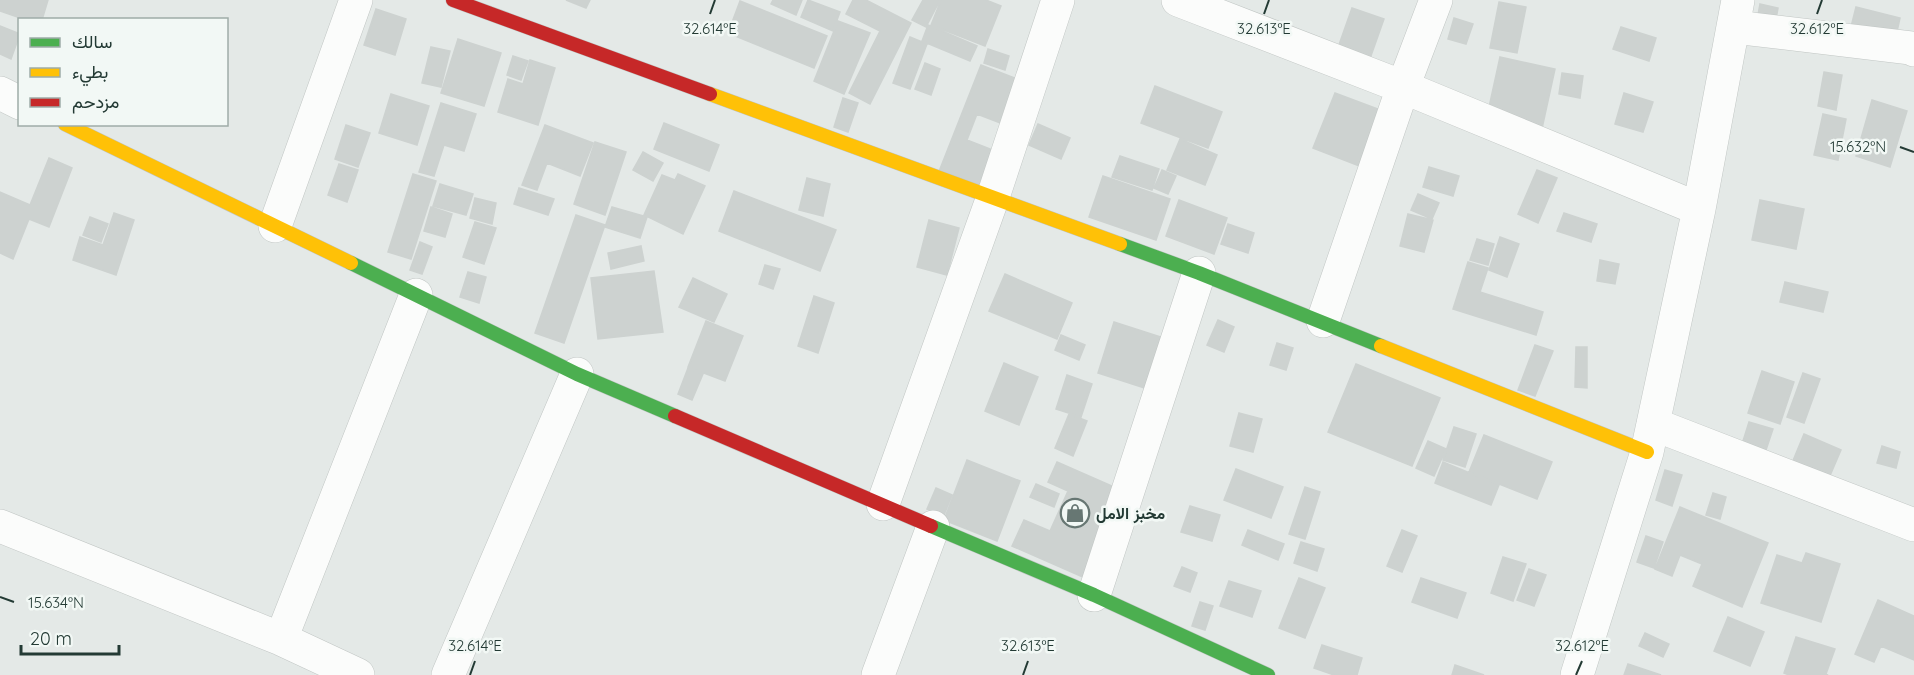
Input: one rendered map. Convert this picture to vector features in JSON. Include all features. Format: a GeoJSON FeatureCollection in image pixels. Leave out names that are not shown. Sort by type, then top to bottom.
{"type":"FeatureCollection","features":[{"type":"Feature","properties":{"kind":"street"},"geometry":{"type":"LineString","coordinates":[[275,226],[356,0]]}},
{"type":"Feature","properties":{"kind":"street"},"geometry":{"type":"LineString","coordinates":[[453,0],[993,197],[1323,321],[1650,438],[1914,525]]}},
{"type":"Feature","properties":{"kind":"street"},"geometry":{"type":"LineString","coordinates":[[883,504],[993,197],[1058,0]]}},
{"type":"Feature","properties":{"kind":"street"},"geometry":{"type":"LineString","coordinates":[[1178,0],[1403,87],[1699,209]]}},
{"type":"Feature","properties":{"kind":"street"},"geometry":{"type":"LineString","coordinates":[[1323,321],[1403,87],[1436,0]]}},
{"type":"Feature","properties":{"kind":"street"},"geometry":{"type":"LineString","coordinates":[[1577,675],[1650,438],[1699,209],[1736,14],[1913,41]]}},
{"type":"Feature","properties":{"kind":"street"},"geometry":{"type":"LineString","coordinates":[[0,93],[18,102]]}},
{"type":"Feature","properties":{"kind":"street"},"geometry":{"type":"LineString","coordinates":[[69,126],[577,374],[1094,595],[1268,675]]}},
{"type":"Feature","properties":{"kind":"street"},"geometry":{"type":"LineString","coordinates":[[1094,595],[1198,273]]}},
{"type":"Feature","properties":{"kind":"street"},"geometry":{"type":"LineString","coordinates":[[280,639],[416,295]]}},
{"type":"Feature","properties":{"kind":"street"},"geometry":{"type":"LineString","coordinates":[[448,675],[577,374]]}},
{"type":"Feature","properties":{"kind":"street"},"geometry":{"type":"LineString","coordinates":[[0,526],[280,639],[358,675]]}},
{"type":"Feature","properties":{"kind":"street"},"geometry":{"type":"LineString","coordinates":[[878,675],[933,527]]}},
{"type":"Feature","properties":{"kind":"building"},"geometry":{"type":"Polygon","coordinates":[[[0,0],[48,0],[43,18],[20,18],[0,11],[0,0]]]}},
{"type":"Feature","properties":{"kind":"building"},"geometry":{"type":"Polygon","coordinates":[[[566,0],[590,0],[586,8],[566,0]]]}},
{"type":"Feature","properties":{"kind":"building"},"geometry":{"type":"Polygon","coordinates":[[[773,0],[802,0],[796,15],[771,4],[773,0]]]}},
{"type":"Feature","properties":{"kind":"building"},"geometry":{"type":"Polygon","coordinates":[[[808,0],[840,12],[833,31],[801,17],[808,0]]]}},
{"type":"Feature","properties":{"kind":"building"},"geometry":{"type":"Polygon","coordinates":[[[853,0],[866,0],[911,23],[870,104],[849,93],[880,31],[846,14],[853,0]]]}},
{"type":"Feature","properties":{"kind":"building"},"geometry":{"type":"Polygon","coordinates":[[[923,0],[940,0],[926,27],[912,20],[923,0]]]}},
{"type":"Feature","properties":{"kind":"building"},"geometry":{"type":"Polygon","coordinates":[[[941,0],[986,0],[1001,6],[985,46],[931,25],[941,0]]]}},
{"type":"Feature","properties":{"kind":"building"},"geometry":{"type":"Polygon","coordinates":[[[740,1],[827,36],[814,68],[728,33],[740,1]]]}},
{"type":"Feature","properties":{"kind":"building"},"geometry":{"type":"Polygon","coordinates":[[[1499,2],[1526,7],[1517,53],[1490,48],[1499,2]]]}},
{"type":"Feature","properties":{"kind":"building"},"geometry":{"type":"Polygon","coordinates":[[[1760,4],[1778,8],[1774,30],[1756,26],[1760,4]]]}},
{"type":"Feature","properties":{"kind":"building"},"geometry":{"type":"Polygon","coordinates":[[[1856,7],[1900,18],[1892,54],[1847,43],[1856,7]]]}},
{"type":"Feature","properties":{"kind":"building"},"geometry":{"type":"Polygon","coordinates":[[[1352,8],[1384,19],[1367,67],[1335,56],[1352,8]]]}},
{"type":"Feature","properties":{"kind":"building"},"geometry":{"type":"Polygon","coordinates":[[[376,9],[406,19],[395,55],[364,45],[376,9]]]}},
{"type":"Feature","properties":{"kind":"building"},"geometry":{"type":"Polygon","coordinates":[[[1454,18],[1473,24],[1466,44],[1448,39],[1454,18]]]}},
{"type":"Feature","properties":{"kind":"building"},"geometry":{"type":"Polygon","coordinates":[[[838,21],[870,33],[844,94],[814,81],[838,21]]]}},
{"type":"Feature","properties":{"kind":"building"},"geometry":{"type":"Polygon","coordinates":[[[928,25],[977,46],[970,61],[922,41],[928,25]]]}},
{"type":"Feature","properties":{"kind":"building"},"geometry":{"type":"Polygon","coordinates":[[[0,26],[18,33],[18,40],[11,59],[0,54],[0,26]]]}},
{"type":"Feature","properties":{"kind":"building"},"geometry":{"type":"Polygon","coordinates":[[[1621,27],[1656,38],[1649,61],[1613,49],[1621,27]]]}},
{"type":"Feature","properties":{"kind":"building"},"geometry":{"type":"Polygon","coordinates":[[[910,37],[927,44],[910,89],[893,83],[910,37]]]}},
{"type":"Feature","properties":{"kind":"building"},"geometry":{"type":"Polygon","coordinates":[[[458,39],[501,53],[484,106],[441,93],[458,39]]]}},
{"type":"Feature","properties":{"kind":"building"},"geometry":{"type":"Polygon","coordinates":[[[431,47],[450,51],[441,87],[422,83],[431,47]]]}},
{"type":"Feature","properties":{"kind":"building"},"geometry":{"type":"Polygon","coordinates":[[[988,49],[1009,56],[1005,70],[984,63],[988,49]]]}},
{"type":"Feature","properties":{"kind":"building"},"geometry":{"type":"Polygon","coordinates":[[[513,56],[528,61],[521,80],[507,75],[513,56]]]}},
{"type":"Feature","properties":{"kind":"building"},"geometry":{"type":"Polygon","coordinates":[[[1500,57],[1555,69],[1541,133],[1486,121],[1500,57]]]}},
{"type":"Feature","properties":{"kind":"building"},"geometry":{"type":"Polygon","coordinates":[[[530,60],[555,68],[538,125],[498,112],[508,79],[523,84],[530,60]]]}},
{"type":"Feature","properties":{"kind":"building"},"geometry":{"type":"Polygon","coordinates":[[[925,63],[940,69],[931,95],[915,89],[925,63]]]}},
{"type":"Feature","properties":{"kind":"building"},"geometry":{"type":"Polygon","coordinates":[[[981,65],[1020,80],[1003,124],[977,114],[967,140],[995,151],[977,196],[936,179],[981,65]]]}},
{"type":"Feature","properties":{"kind":"building"},"geometry":{"type":"Polygon","coordinates":[[[1824,72],[1842,75],[1836,110],[1818,106],[1824,72]]]}},
{"type":"Feature","properties":{"kind":"building"},"geometry":{"type":"Polygon","coordinates":[[[1562,73],[1583,76],[1580,98],[1559,94],[1562,73]]]}},
{"type":"Feature","properties":{"kind":"building"},"geometry":{"type":"Polygon","coordinates":[[[1155,86],[1222,112],[1208,148],[1141,123],[1155,86]]]}},
{"type":"Feature","properties":{"kind":"building"},"geometry":{"type":"Polygon","coordinates":[[[1335,93],[1383,111],[1362,167],[1313,148],[1335,93]]]}},
{"type":"Feature","properties":{"kind":"building"},"geometry":{"type":"Polygon","coordinates":[[[1624,93],[1653,102],[1643,132],[1615,124],[1624,93]]]}},
{"type":"Feature","properties":{"kind":"building"},"geometry":{"type":"Polygon","coordinates":[[[391,94],[429,106],[417,145],[379,133],[391,94]]]}},
{"type":"Feature","properties":{"kind":"building"},"geometry":{"type":"Polygon","coordinates":[[[843,98],[858,103],[848,132],[834,127],[843,98]]]}},
{"type":"Feature","properties":{"kind":"building"},"geometry":{"type":"Polygon","coordinates":[[[1872,100],[1907,111],[1890,167],[1856,156],[1872,100]]]}},
{"type":"Feature","properties":{"kind":"building"},"geometry":{"type":"Polygon","coordinates":[[[441,103],[476,114],[464,151],[444,145],[434,176],[419,172],[441,103]]]}},
{"type":"Feature","properties":{"kind":"building"},"geometry":{"type":"Polygon","coordinates":[[[1823,114],[1846,119],[1838,160],[1814,155],[1823,114]]]}},
{"type":"Feature","properties":{"kind":"building"},"geometry":{"type":"Polygon","coordinates":[[[664,123],[719,145],[709,171],[654,149],[664,123]]]}},
{"type":"Feature","properties":{"kind":"building"},"geometry":{"type":"Polygon","coordinates":[[[1038,124],[1070,138],[1061,159],[1029,145],[1038,124]]]}},
{"type":"Feature","properties":{"kind":"building"},"geometry":{"type":"Polygon","coordinates":[[[346,125],[370,133],[358,167],[335,159],[346,125]]]}},
{"type":"Feature","properties":{"kind":"building"},"geometry":{"type":"Polygon","coordinates":[[[545,125],[593,143],[580,176],[547,163],[537,190],[522,185],[545,125]]]}},
{"type":"Feature","properties":{"kind":"building"},"geometry":{"type":"Polygon","coordinates":[[[1180,139],[1217,155],[1205,185],[1167,170],[1180,139]]]}},
{"type":"Feature","properties":{"kind":"building"},"geometry":{"type":"Polygon","coordinates":[[[595,142],[626,152],[605,215],[574,204],[595,142]]]}},
{"type":"Feature","properties":{"kind":"building"},"geometry":{"type":"Polygon","coordinates":[[[643,152],[663,163],[653,181],[633,170],[643,152]]]}},
{"type":"Feature","properties":{"kind":"building"},"geometry":{"type":"Polygon","coordinates":[[[1120,156],[1159,169],[1152,190],[1112,177],[1120,156]]]}},
{"type":"Feature","properties":{"kind":"building"},"geometry":{"type":"Polygon","coordinates":[[[49,158],[72,168],[49,227],[29,219],[13,259],[0,253],[0,192],[30,205],[49,158]]]}},
{"type":"Feature","properties":{"kind":"building"},"geometry":{"type":"Polygon","coordinates":[[[339,164],[358,170],[347,202],[328,195],[339,164]]]}},
{"type":"Feature","properties":{"kind":"building"},"geometry":{"type":"Polygon","coordinates":[[[1429,167],[1459,176],[1453,196],[1423,187],[1429,167]]]}},
{"type":"Feature","properties":{"kind":"building"},"geometry":{"type":"Polygon","coordinates":[[[1162,170],[1176,176],[1168,194],[1154,188],[1162,170]]]}},
{"type":"Feature","properties":{"kind":"building"},"geometry":{"type":"Polygon","coordinates":[[[1537,170],[1557,178],[1538,223],[1518,214],[1537,170]]]}},
{"type":"Feature","properties":{"kind":"building"},"geometry":{"type":"Polygon","coordinates":[[[413,174],[436,181],[411,259],[388,252],[413,174]]]}},
{"type":"Feature","properties":{"kind":"building"},"geometry":{"type":"Polygon","coordinates":[[[678,174],[705,186],[683,234],[644,215],[662,175],[675,180],[678,174]]]}},
{"type":"Feature","properties":{"kind":"building"},"geometry":{"type":"Polygon","coordinates":[[[1103,176],[1170,199],[1156,240],[1089,217],[1103,176]]]}},
{"type":"Feature","properties":{"kind":"building"},"geometry":{"type":"Polygon","coordinates":[[[807,178],[830,184],[823,216],[799,210],[807,178]]]}},
{"type":"Feature","properties":{"kind":"building"},"geometry":{"type":"Polygon","coordinates":[[[440,184],[473,194],[466,215],[433,206],[440,184]]]}},
{"type":"Feature","properties":{"kind":"building"},"geometry":{"type":"Polygon","coordinates":[[[519,188],[554,199],[548,215],[514,204],[519,188]]]}},
{"type":"Feature","properties":{"kind":"building"},"geometry":{"type":"Polygon","coordinates":[[[734,191],[836,230],[820,271],[719,231],[734,191]]]}},
{"type":"Feature","properties":{"kind":"building"},"geometry":{"type":"Polygon","coordinates":[[[1418,194],[1439,203],[1432,219],[1411,210],[1418,194]]]}},
{"type":"Feature","properties":{"kind":"building"},"geometry":{"type":"Polygon","coordinates":[[[475,198],[496,203],[492,224],[470,218],[475,198]]]}},
{"type":"Feature","properties":{"kind":"building"},"geometry":{"type":"Polygon","coordinates":[[[1179,200],[1227,218],[1214,254],[1166,236],[1179,200]]]}},
{"type":"Feature","properties":{"kind":"building"},"geometry":{"type":"Polygon","coordinates":[[[1760,200],[1804,209],[1796,249],[1752,240],[1760,200]]]}},
{"type":"Feature","properties":{"kind":"building"},"geometry":{"type":"Polygon","coordinates":[[[431,207],[452,214],[445,237],[424,231],[431,207]]]}},
{"type":"Feature","properties":{"kind":"building"},"geometry":{"type":"Polygon","coordinates":[[[612,207],[647,217],[640,238],[605,227],[612,207]]]}},
{"type":"Feature","properties":{"kind":"building"},"geometry":{"type":"Polygon","coordinates":[[[114,213],[134,220],[116,275],[73,260],[80,237],[103,245],[114,213]]]}},
{"type":"Feature","properties":{"kind":"building"},"geometry":{"type":"Polygon","coordinates":[[[1564,213],[1597,224],[1591,242],[1557,231],[1564,213]]]}},
{"type":"Feature","properties":{"kind":"building"},"geometry":{"type":"Polygon","coordinates":[[[1408,214],[1433,220],[1424,252],[1400,246],[1408,214]]]}},
{"type":"Feature","properties":{"kind":"building"},"geometry":{"type":"Polygon","coordinates":[[[576,215],[605,225],[564,343],[535,333],[576,215]]]}},
{"type":"Feature","properties":{"kind":"building"},"geometry":{"type":"Polygon","coordinates":[[[90,217],[108,224],[101,242],[83,235],[90,217]]]}},
{"type":"Feature","properties":{"kind":"building"},"geometry":{"type":"Polygon","coordinates":[[[929,220],[959,228],[947,275],[917,267],[929,220]]]}},
{"type":"Feature","properties":{"kind":"building"},"geometry":{"type":"Polygon","coordinates":[[[475,222],[496,228],[484,264],[463,257],[475,222]]]}},
{"type":"Feature","properties":{"kind":"building"},"geometry":{"type":"Polygon","coordinates":[[[1228,224],[1254,233],[1248,253],[1221,244],[1228,224]]]}},
{"type":"Feature","properties":{"kind":"building"},"geometry":{"type":"Polygon","coordinates":[[[1500,237],[1519,244],[1507,277],[1489,270],[1500,237]]]}},
{"type":"Feature","properties":{"kind":"building"},"geometry":{"type":"Polygon","coordinates":[[[1477,239],[1494,244],[1488,265],[1470,260],[1477,239]]]}},
{"type":"Feature","properties":{"kind":"building"},"geometry":{"type":"Polygon","coordinates":[[[420,242],[432,247],[422,274],[410,270],[420,242]]]}},
{"type":"Feature","properties":{"kind":"building"},"geometry":{"type":"Polygon","coordinates":[[[641,246],[644,261],[611,269],[608,253],[641,246]]]}},
{"type":"Feature","properties":{"kind":"building"},"geometry":{"type":"Polygon","coordinates":[[[1600,260],[1619,264],[1615,284],[1597,281],[1600,260]]]}},
{"type":"Feature","properties":{"kind":"building"},"geometry":{"type":"Polygon","coordinates":[[[1468,262],[1488,268],[1480,292],[1543,312],[1536,335],[1453,309],[1468,262]]]}},
{"type":"Feature","properties":{"kind":"building"},"geometry":{"type":"Polygon","coordinates":[[[765,265],[780,269],[773,289],[759,284],[765,265]]]}},
{"type":"Feature","properties":{"kind":"building"},"geometry":{"type":"Polygon","coordinates":[[[654,271],[663,332],[598,339],[591,278],[654,271]]]}},
{"type":"Feature","properties":{"kind":"building"},"geometry":{"type":"Polygon","coordinates":[[[468,272],[486,277],[479,303],[460,297],[468,272]]]}},
{"type":"Feature","properties":{"kind":"building"},"geometry":{"type":"Polygon","coordinates":[[[1005,274],[1072,303],[1057,339],[989,311],[1005,274]]]}},
{"type":"Feature","properties":{"kind":"building"},"geometry":{"type":"Polygon","coordinates":[[[693,278],[727,294],[714,322],[679,307],[693,278]]]}},
{"type":"Feature","properties":{"kind":"building"},"geometry":{"type":"Polygon","coordinates":[[[1785,282],[1828,292],[1823,312],[1780,302],[1785,282]]]}},
{"type":"Feature","properties":{"kind":"building"},"geometry":{"type":"Polygon","coordinates":[[[814,296],[834,303],[818,353],[798,346],[814,296]]]}},
{"type":"Feature","properties":{"kind":"building"},"geometry":{"type":"Polygon","coordinates":[[[1218,320],[1234,327],[1224,352],[1207,345],[1218,320]]]}},
{"type":"Feature","properties":{"kind":"building"},"geometry":{"type":"Polygon","coordinates":[[[706,321],[743,336],[725,381],[688,367],[706,321]]]}},
{"type":"Feature","properties":{"kind":"building"},"geometry":{"type":"Polygon","coordinates":[[[1114,322],[1170,340],[1154,391],[1098,373],[1114,322]]]}},
{"type":"Feature","properties":{"kind":"building"},"geometry":{"type":"Polygon","coordinates":[[[1061,335],[1085,345],[1079,360],[1055,350],[1061,335]]]}},
{"type":"Feature","properties":{"kind":"building"},"geometry":{"type":"Polygon","coordinates":[[[1277,343],[1293,348],[1286,370],[1270,365],[1277,343]]]}},
{"type":"Feature","properties":{"kind":"building"},"geometry":{"type":"Polygon","coordinates":[[[1535,345],[1553,351],[1535,396],[1518,390],[1535,345]]]}},
{"type":"Feature","properties":{"kind":"building"},"geometry":{"type":"Polygon","coordinates":[[[1576,347],[1587,347],[1587,388],[1575,387],[1576,347]]]}},
{"type":"Feature","properties":{"kind":"building"},"geometry":{"type":"Polygon","coordinates":[[[1004,363],[1038,377],[1019,425],[985,411],[1004,363]]]}},
{"type":"Feature","properties":{"kind":"building"},"geometry":{"type":"Polygon","coordinates":[[[1356,364],[1440,398],[1412,466],[1328,432],[1356,364]]]}},
{"type":"Feature","properties":{"kind":"building"},"geometry":{"type":"Polygon","coordinates":[[[688,368],[703,374],[692,400],[678,394],[688,368]]]}},
{"type":"Feature","properties":{"kind":"building"},"geometry":{"type":"Polygon","coordinates":[[[1762,371],[1794,382],[1780,424],[1748,413],[1762,371]]]}},
{"type":"Feature","properties":{"kind":"building"},"geometry":{"type":"Polygon","coordinates":[[[1803,373],[1820,379],[1804,423],[1787,417],[1803,373]]]}},
{"type":"Feature","properties":{"kind":"building"},"geometry":{"type":"Polygon","coordinates":[[[1067,375],[1092,384],[1081,417],[1056,409],[1067,375]]]}},
{"type":"Feature","properties":{"kind":"building"},"geometry":{"type":"Polygon","coordinates":[[[1239,413],[1262,419],[1253,452],[1230,446],[1239,413]]]}},
{"type":"Feature","properties":{"kind":"building"},"geometry":{"type":"Polygon","coordinates":[[[1069,414],[1087,421],[1073,456],[1055,448],[1069,414]]]}},
{"type":"Feature","properties":{"kind":"building"},"geometry":{"type":"Polygon","coordinates":[[[1749,422],[1773,429],[1761,465],[1738,457],[1749,422]]]}},
{"type":"Feature","properties":{"kind":"building"},"geometry":{"type":"Polygon","coordinates":[[[1454,427],[1476,434],[1465,467],[1443,460],[1454,427]]]}},
{"type":"Feature","properties":{"kind":"building"},"geometry":{"type":"Polygon","coordinates":[[[1804,434],[1841,450],[1829,478],[1792,463],[1804,434]]]}},
{"type":"Feature","properties":{"kind":"building"},"geometry":{"type":"Polygon","coordinates":[[[1484,435],[1552,462],[1537,499],[1469,472],[1484,435]]]}},
{"type":"Feature","properties":{"kind":"building"},"geometry":{"type":"Polygon","coordinates":[[[1428,441],[1446,449],[1434,476],[1416,468],[1428,441]]]}},
{"type":"Feature","properties":{"kind":"building"},"geometry":{"type":"Polygon","coordinates":[[[1882,446],[1900,452],[1896,468],[1877,463],[1882,446]]]}},
{"type":"Feature","properties":{"kind":"building"},"geometry":{"type":"Polygon","coordinates":[[[967,460],[1020,481],[997,541],[944,520],[967,460]]]}},
{"type":"Feature","properties":{"kind":"building"},"geometry":{"type":"Polygon","coordinates":[[[1057,462],[1123,491],[1085,578],[1012,546],[1024,520],[1050,531],[1068,491],[1048,482],[1057,462]]]}},
{"type":"Feature","properties":{"kind":"building"},"geometry":{"type":"Polygon","coordinates":[[[1443,462],[1499,485],[1491,505],[1435,483],[1443,462]]]}},
{"type":"Feature","properties":{"kind":"building"},"geometry":{"type":"Polygon","coordinates":[[[1236,469],[1283,487],[1271,518],[1224,500],[1236,469]]]}},
{"type":"Feature","properties":{"kind":"building"},"geometry":{"type":"Polygon","coordinates":[[[1665,470],[1682,475],[1672,506],[1656,500],[1665,470]]]}},
{"type":"Feature","properties":{"kind":"building"},"geometry":{"type":"Polygon","coordinates":[[[1036,484],[1059,494],[1054,507],[1030,497],[1036,484]]]}},
{"type":"Feature","properties":{"kind":"building"},"geometry":{"type":"Polygon","coordinates":[[[1305,487],[1320,492],[1305,539],[1289,534],[1305,487]]]}},
{"type":"Feature","properties":{"kind":"building"},"geometry":{"type":"Polygon","coordinates":[[[936,488],[952,495],[944,515],[927,509],[936,488]]]}},
{"type":"Feature","properties":{"kind":"building"},"geometry":{"type":"Polygon","coordinates":[[[1713,493],[1726,497],[1720,519],[1706,515],[1713,493]]]}},
{"type":"Feature","properties":{"kind":"building"},"geometry":{"type":"Polygon","coordinates":[[[1190,506],[1220,515],[1212,541],[1181,532],[1190,506]]]}},
{"type":"Feature","properties":{"kind":"building"},"geometry":{"type":"Polygon","coordinates":[[[1680,507],[1768,543],[1742,607],[1693,586],[1702,564],[1680,555],[1672,576],[1655,569],[1680,507]]]}},
{"type":"Feature","properties":{"kind":"building"},"geometry":{"type":"Polygon","coordinates":[[[1248,530],[1284,544],[1278,560],[1242,545],[1248,530]]]}},
{"type":"Feature","properties":{"kind":"building"},"geometry":{"type":"Polygon","coordinates":[[[1402,530],[1417,536],[1402,572],[1387,566],[1402,530]]]}},
{"type":"Feature","properties":{"kind":"building"},"geometry":{"type":"Polygon","coordinates":[[[1646,536],[1663,542],[1654,568],[1637,562],[1646,536]]]}},
{"type":"Feature","properties":{"kind":"building"},"geometry":{"type":"Polygon","coordinates":[[[1301,542],[1324,549],[1317,571],[1294,563],[1301,542]]]}},
{"type":"Feature","properties":{"kind":"building"},"geometry":{"type":"Polygon","coordinates":[[[1806,553],[1840,564],[1821,622],[1761,603],[1777,555],[1802,563],[1806,553]]]}},
{"type":"Feature","properties":{"kind":"building"},"geometry":{"type":"Polygon","coordinates":[[[1503,557],[1526,564],[1513,601],[1491,593],[1503,557]]]}},
{"type":"Feature","properties":{"kind":"building"},"geometry":{"type":"Polygon","coordinates":[[[1182,567],[1197,573],[1190,592],[1174,586],[1182,567]]]}},
{"type":"Feature","properties":{"kind":"building"},"geometry":{"type":"Polygon","coordinates":[[[1529,569],[1546,575],[1534,606],[1517,600],[1529,569]]]}},
{"type":"Feature","properties":{"kind":"building"},"geometry":{"type":"Polygon","coordinates":[[[1299,578],[1325,588],[1305,638],[1279,628],[1299,578]]]}},
{"type":"Feature","properties":{"kind":"building"},"geometry":{"type":"Polygon","coordinates":[[[1421,578],[1466,593],[1457,618],[1412,602],[1421,578]]]}},
{"type":"Feature","properties":{"kind":"building"},"geometry":{"type":"Polygon","coordinates":[[[1229,581],[1261,591],[1252,617],[1220,606],[1229,581]]]}},
{"type":"Feature","properties":{"kind":"building"},"geometry":{"type":"Polygon","coordinates":[[[1878,600],[1914,616],[1914,660],[1881,646],[1874,662],[1855,654],[1878,600]]]}},
{"type":"Feature","properties":{"kind":"building"},"geometry":{"type":"Polygon","coordinates":[[[1200,602],[1213,606],[1205,630],[1192,626],[1200,602]]]}},
{"type":"Feature","properties":{"kind":"building"},"geometry":{"type":"Polygon","coordinates":[[[1728,617],[1764,632],[1750,666],[1714,651],[1728,617]]]}},
{"type":"Feature","properties":{"kind":"building"},"geometry":{"type":"Polygon","coordinates":[[[1645,633],[1669,644],[1663,657],[1639,646],[1645,633]]]}},
{"type":"Feature","properties":{"kind":"building"},"geometry":{"type":"Polygon","coordinates":[[[1796,637],[1835,649],[1826,674],[1828,675],[1784,673],[1796,637]]]}},
{"type":"Feature","properties":{"kind":"building"},"geometry":{"type":"Polygon","coordinates":[[[1322,645],[1362,658],[1357,675],[1334,675],[1314,668],[1322,645]]]}},
{"type":"Feature","properties":{"kind":"building"},"geometry":{"type":"Polygon","coordinates":[[[1628,664],[1661,675],[1624,675],[1628,664]]]}},
{"type":"Feature","properties":{"kind":"building"},"geometry":{"type":"Polygon","coordinates":[[[1455,665],[1484,675],[1452,675],[1455,665]]]}},
{"type":"Feature","properties":{"kind":"traffic: fast"},"geometry":{"type":"LineString","coordinates":[[1120,244],[1381,346]]}},
{"type":"Feature","properties":{"kind":"traffic: fast"},"geometry":{"type":"LineString","coordinates":[[351,263],[577,374],[675,416]]}},
{"type":"Feature","properties":{"kind":"traffic: fast"},"geometry":{"type":"LineString","coordinates":[[931,526],[1094,595],[1268,675]]}},
{"type":"Feature","properties":{"kind":"traffic: slow"},"geometry":{"type":"LineString","coordinates":[[710,94],[1120,244]]}},
{"type":"Feature","properties":{"kind":"traffic: slow"},"geometry":{"type":"LineString","coordinates":[[69,126],[351,263]]}},
{"type":"Feature","properties":{"kind":"traffic: slow"},"geometry":{"type":"LineString","coordinates":[[1381,346],[1647,452]]}},
{"type":"Feature","properties":{"kind":"traffic: jam"},"geometry":{"type":"LineString","coordinates":[[453,0],[710,94]]}},
{"type":"Feature","properties":{"kind":"traffic: jam"},"geometry":{"type":"LineString","coordinates":[[675,416],[931,526]]}},
{"type":"Feature","properties":{"kind":"place","name":"مخبز الامل"},"geometry":{"type":"Point","coordinates":[1075,513]}}]}
